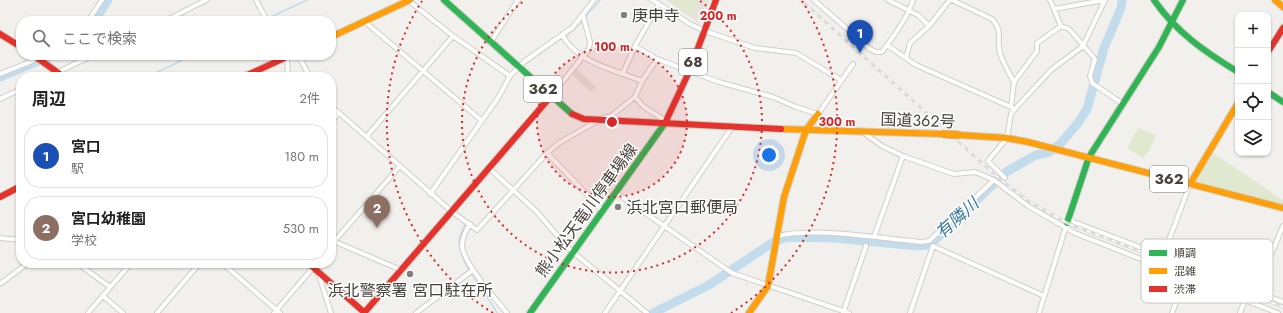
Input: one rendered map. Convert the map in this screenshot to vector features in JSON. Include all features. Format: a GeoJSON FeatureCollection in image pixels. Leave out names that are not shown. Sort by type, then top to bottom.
{"type":"FeatureCollection","features":[{"type":"Feature","properties":{"kind":"main road"},"geometry":{"type":"LineString","coordinates":[[336,35],[410,0]]}},
{"type":"Feature","properties":{"kind":"main road","name":"国道362号"},"geometry":{"type":"LineString","coordinates":[[444,0],[550,96],[573,115],[584,119],[665,122],[732,127],[944,134],[1007,138],[1089,157],[1283,208]]}},
{"type":"Feature","properties":{"kind":"main road","name":"68"},"geometry":{"type":"LineString","coordinates":[[665,122],[689,72],[716,0]]}},
{"type":"Feature","properties":{"kind":"main road"},"geometry":{"type":"LineString","coordinates":[[1154,0],[1171,24],[1190,41],[1235,70]]}},
{"type":"Feature","properties":{"kind":"main road"},"geometry":{"type":"LineString","coordinates":[[1067,223],[1089,157],[1159,46],[1183,0]]}},
{"type":"Feature","properties":{"kind":"main road"},"geometry":{"type":"LineString","coordinates":[[1275,0],[1283,7]]}},
{"type":"Feature","properties":{"kind":"main road"},"geometry":{"type":"LineString","coordinates":[[1270,48],[1283,28]]}},
{"type":"Feature","properties":{"kind":"main road"},"geometry":{"type":"LineString","coordinates":[[0,34],[16,44]]}},
{"type":"Feature","properties":{"kind":"main road"},"geometry":{"type":"LineString","coordinates":[[42,60],[61,72]]}},
{"type":"Feature","properties":{"kind":"main road"},"geometry":{"type":"LineString","coordinates":[[253,72],[279,60]]}},
{"type":"Feature","properties":{"kind":"main road"},"geometry":{"type":"LineString","coordinates":[[1271,94],[1283,102]]}},
{"type":"Feature","properties":{"kind":"main road"},"geometry":{"type":"LineString","coordinates":[[316,268],[364,313],[550,96]]}},
{"type":"Feature","properties":{"kind":"main road"},"geometry":{"type":"LineString","coordinates":[[1190,184],[1235,108]]}},
{"type":"Feature","properties":{"kind":"main road"},"geometry":{"type":"LineString","coordinates":[[749,313],[768,286],[784,197],[806,130],[818,114]]}},
{"type":"Feature","properties":{"kind":"main road","name":"熊小松天竜川停車場線"},"geometry":{"type":"LineString","coordinates":[[530,313],[665,122]]}},
{"type":"Feature","properties":{"kind":"main road"},"geometry":{"type":"LineString","coordinates":[[0,197],[16,189]]}},
{"type":"Feature","properties":{"kind":"street"},"geometry":{"type":"LineString","coordinates":[[91,16],[102,0]]}},
{"type":"Feature","properties":{"kind":"street"},"geometry":{"type":"LineString","coordinates":[[175,16],[206,0]]}},
{"type":"Feature","properties":{"kind":"street"},"geometry":{"type":"LineString","coordinates":[[256,0],[264,16]]}},
{"type":"Feature","properties":{"kind":"street"},"geometry":{"type":"LineString","coordinates":[[410,0],[453,36],[510,76]]}},
{"type":"Feature","properties":{"kind":"street"},"geometry":{"type":"LineString","coordinates":[[490,43],[518,0]]}},
{"type":"Feature","properties":{"kind":"street"},"geometry":{"type":"LineString","coordinates":[[430,194],[498,98],[510,76],[518,67],[573,27],[594,0]]}},
{"type":"Feature","properties":{"kind":"street"},"geometry":{"type":"LineString","coordinates":[[652,0],[690,24],[705,30],[755,48],[796,53],[841,80]]}},
{"type":"Feature","properties":{"kind":"street"},"geometry":{"type":"LineString","coordinates":[[814,0],[876,52],[882,52],[887,45],[910,11],[913,0]]}},
{"type":"Feature","properties":{"kind":"street"},"geometry":{"type":"LineString","coordinates":[[888,0],[918,15],[930,26]]}},
{"type":"Feature","properties":{"kind":"street"},"geometry":{"type":"LineString","coordinates":[[906,58],[910,43],[930,26],[951,0],[992,19],[1000,34],[999,52],[1014,82],[1012,108],[1007,138],[988,161],[1005,178]]}},
{"type":"Feature","properties":{"kind":"street"},"geometry":{"type":"LineString","coordinates":[[1050,0],[1061,26],[1069,29],[1095,59],[1090,76],[1092,83],[1123,104]]}},
{"type":"Feature","properties":{"kind":"street"},"geometry":{"type":"LineString","coordinates":[[1012,108],[1051,70],[1083,46],[1104,1],[1054,9]]}},
{"type":"Feature","properties":{"kind":"street"},"geometry":{"type":"LineString","coordinates":[[623,73],[635,46],[659,4]]}},
{"type":"Feature","properties":{"kind":"street"},"geometry":{"type":"LineString","coordinates":[[550,96],[583,57],[590,46],[583,15]]}},
{"type":"Feature","properties":{"kind":"street"},"geometry":{"type":"LineString","coordinates":[[364,21],[481,120]]}},
{"type":"Feature","properties":{"kind":"street"},"geometry":{"type":"LineString","coordinates":[[1014,82],[1037,51],[1037,43],[1061,26]]}},
{"type":"Feature","properties":{"kind":"street"},"geometry":{"type":"LineString","coordinates":[[562,35],[588,61],[623,73],[642,82]]}},
{"type":"Feature","properties":{"kind":"street"},"geometry":{"type":"LineString","coordinates":[[367,136],[453,36]]}},
{"type":"Feature","properties":{"kind":"street"},"geometry":{"type":"LineString","coordinates":[[887,45],[916,65],[1012,108]]}},
{"type":"Feature","properties":{"kind":"street"},"geometry":{"type":"LineString","coordinates":[[635,46],[656,59],[689,72],[773,97],[796,107],[818,114],[853,64]]}},
{"type":"Feature","properties":{"kind":"street"},"geometry":{"type":"LineString","coordinates":[[336,110],[367,136],[451,212],[477,230],[547,153],[559,143],[598,120],[611,116],[635,97],[656,59]]}},
{"type":"Feature","properties":{"kind":"street"},"geometry":{"type":"LineString","coordinates":[[0,74],[34,60]]}},
{"type":"Feature","properties":{"kind":"street"},"geometry":{"type":"LineString","coordinates":[[61,72],[84,60]]}},
{"type":"Feature","properties":{"kind":"street"},"geometry":{"type":"LineString","coordinates":[[287,60],[288,72]]}},
{"type":"Feature","properties":{"kind":"street"},"geometry":{"type":"LineString","coordinates":[[301,60],[307,72]]}},
{"type":"Feature","properties":{"kind":"street"},"geometry":{"type":"LineString","coordinates":[[0,99],[16,91]]}},
{"type":"Feature","properties":{"kind":"street"},"geometry":{"type":"LineString","coordinates":[[635,97],[644,107],[665,122]]}},
{"type":"Feature","properties":{"kind":"street"},"geometry":{"type":"LineString","coordinates":[[336,116],[339,113]]}},
{"type":"Feature","properties":{"kind":"street"},"geometry":{"type":"LineString","coordinates":[[605,313],[732,127]]}},
{"type":"Feature","properties":{"kind":"street"},"geometry":{"type":"LineString","coordinates":[[863,132],[882,146],[903,156],[954,174],[974,172],[994,180],[1028,206],[1141,257]]}},
{"type":"Feature","properties":{"kind":"street"},"geometry":{"type":"LineString","coordinates":[[547,153],[602,210]]}},
{"type":"Feature","properties":{"kind":"street"},"geometry":{"type":"LineString","coordinates":[[874,237],[903,156]]}},
{"type":"Feature","properties":{"kind":"street"},"geometry":{"type":"LineString","coordinates":[[336,238],[400,166]]}},
{"type":"Feature","properties":{"kind":"street"},"geometry":{"type":"LineString","coordinates":[[489,168],[514,190],[573,251],[647,313]]}},
{"type":"Feature","properties":{"kind":"street"},"geometry":{"type":"LineString","coordinates":[[910,313],[931,244],[994,180]]}},
{"type":"Feature","properties":{"kind":"street"},"geometry":{"type":"LineString","coordinates":[[1169,239],[1190,184]]}},
{"type":"Feature","properties":{"kind":"street"},"geometry":{"type":"LineString","coordinates":[[615,192],[731,272],[849,313]]}},
{"type":"Feature","properties":{"kind":"street"},"geometry":{"type":"LineString","coordinates":[[1067,223],[1074,222],[1141,248]]}},
{"type":"Feature","properties":{"kind":"street"},"geometry":{"type":"LineString","coordinates":[[1039,313],[1067,223]]}},
{"type":"Feature","properties":{"kind":"street"},"geometry":{"type":"LineString","coordinates":[[470,224],[465,232],[462,245],[473,270],[507,313]]}},
{"type":"Feature","properties":{"kind":"street"},"geometry":{"type":"LineString","coordinates":[[1273,250],[1283,226]]}},
{"type":"Feature","properties":{"kind":"street"},"geometry":{"type":"LineString","coordinates":[[777,239],[792,233],[874,237],[931,244],[1044,296]]}},
{"type":"Feature","properties":{"kind":"street"},"geometry":{"type":"LineString","coordinates":[[0,238],[16,240]]}},
{"type":"Feature","properties":{"kind":"street"},"geometry":{"type":"LineString","coordinates":[[336,245],[401,270]]}},
{"type":"Feature","properties":{"kind":"street"},"geometry":{"type":"LineString","coordinates":[[843,312],[866,246]]}},
{"type":"Feature","properties":{"kind":"street"},"geometry":{"type":"LineString","coordinates":[[0,284],[21,268]]}},
{"type":"Feature","properties":{"kind":"street"},"geometry":{"type":"LineString","coordinates":[[84,268],[110,287]]}},
{"type":"Feature","properties":{"kind":"street"},"geometry":{"type":"LineString","coordinates":[[88,313],[127,268]]}},
{"type":"Feature","properties":{"kind":"street"},"geometry":{"type":"LineString","coordinates":[[157,313],[196,268]]}},
{"type":"Feature","properties":{"kind":"street"},"geometry":{"type":"LineString","coordinates":[[228,268],[277,312],[312,268]]}},
{"type":"Feature","properties":{"kind":"street"},"geometry":{"type":"LineString","coordinates":[[315,268],[331,313]]}},
{"type":"Feature","properties":{"kind":"street"},"geometry":{"type":"LineString","coordinates":[[416,313],[473,270]]}},
{"type":"Feature","properties":{"kind":"street"},"geometry":{"type":"LineString","coordinates":[[103,296],[122,313]]}},
{"type":"Feature","properties":{"kind":"street"},"geometry":{"type":"LineString","coordinates":[[1273,298],[1283,302]]}},
{"type":"Feature","properties":{"kind":"street"},"geometry":{"type":"LineString","coordinates":[[1172,313],[1176,303]]}},
{"type":"Feature","properties":{"kind":"street"},"geometry":{"type":"LineString","coordinates":[[1240,313],[1244,303]]}},
{"type":"Feature","properties":{"kind":"street"},"geometry":{"type":"LineString","coordinates":[[1253,303],[1278,313]]}},
{"type":"Feature","properties":{"kind":"shaded area"},"geometry":{"type":"Polygon","coordinates":[[[666,0],[710,0],[700,24],[666,0]]]}},
{"type":"Feature","properties":{"kind":"shaded area"},"geometry":{"type":"Polygon","coordinates":[[[577,69],[596,87],[591,92],[572,75],[577,69]]]}},
{"type":"Feature","properties":{"kind":"green space"},"geometry":{"type":"Polygon","coordinates":[[[667,0],[698,0],[691,15],[667,0]]]}},
{"type":"Feature","properties":{"kind":"green space"},"geometry":{"type":"Polygon","coordinates":[[[1138,128],[1156,135],[1149,151],[1143,158],[1127,148],[1138,128]]]}},
{"type":"Feature","properties":{"kind":"green space"},"geometry":{"type":"Polygon","coordinates":[[[1213,153],[1283,200],[1283,208],[1196,182],[1213,153]]]}},
{"type":"Feature","properties":{"kind":"waterway"},"geometry":{"type":"LineString","coordinates":[[97,16],[108,0]]}},
{"type":"Feature","properties":{"kind":"waterway"},"geometry":{"type":"LineString","coordinates":[[273,16],[307,0]]}},
{"type":"Feature","properties":{"kind":"waterway"},"geometry":{"type":"LineString","coordinates":[[585,17],[600,0]]}},
{"type":"Feature","properties":{"kind":"waterway","name":"有隣川"},"geometry":{"type":"LineString","coordinates":[[653,313],[709,285],[772,243],[786,237],[834,238],[918,246],[927,245],[936,239],[1006,172],[1036,155],[1049,152],[1060,144],[1078,123],[1087,109],[1104,48],[1121,8],[1122,0]]}},
{"type":"Feature","properties":{"kind":"waterway"},"geometry":{"type":"LineString","coordinates":[[564,38],[582,22]]}},
{"type":"Feature","properties":{"kind":"waterway"},"geometry":{"type":"LineString","coordinates":[[524,65],[562,38]]}},
{"type":"Feature","properties":{"kind":"waterway"},"geometry":{"type":"LineString","coordinates":[[0,77],[40,60]]}},
{"type":"Feature","properties":{"kind":"waterway"},"geometry":{"type":"LineString","coordinates":[[46,60],[62,72]]}},
{"type":"Feature","properties":{"kind":"waterway"},"geometry":{"type":"LineString","coordinates":[[157,72],[183,60]]}},
{"type":"Feature","properties":{"kind":"waterway"},"geometry":{"type":"LineString","coordinates":[[466,223],[459,238],[464,261],[497,313]]}},
{"type":"Feature","properties":{"kind":"railway"},"geometry":{"type":"LineString","coordinates":[[801,0],[1002,181],[1027,200],[1067,223],[1141,252]]}},
{"type":"Feature","properties":{"kind":"railway"},"geometry":{"type":"LineString","coordinates":[[1273,303],[1283,307]]}},
{"type":"Feature","properties":{"kind":"traffic: fast"},"geometry":{"type":"LineString","coordinates":[[444,0],[572,114]]}},
{"type":"Feature","properties":{"kind":"traffic: fast"},"geometry":{"type":"LineString","coordinates":[[1154,0],[1182,32],[1214,57],[1235,70]]}},
{"type":"Feature","properties":{"kind":"traffic: fast"},"geometry":{"type":"LineString","coordinates":[[1067,223],[1089,157],[1159,47],[1183,0]]}},
{"type":"Feature","properties":{"kind":"traffic: fast"},"geometry":{"type":"LineString","coordinates":[[1271,94],[1283,102]]}},
{"type":"Feature","properties":{"kind":"traffic: fast"},"geometry":{"type":"LineString","coordinates":[[530,313],[665,123]]}},
{"type":"Feature","properties":{"kind":"traffic: slow"},"geometry":{"type":"LineString","coordinates":[[336,35],[410,0]]}},
{"type":"Feature","properties":{"kind":"traffic: slow"},"geometry":{"type":"LineString","coordinates":[[1275,0],[1283,7]]}},
{"type":"Feature","properties":{"kind":"traffic: slow"},"geometry":{"type":"LineString","coordinates":[[1190,184],[1235,108]]}},
{"type":"Feature","properties":{"kind":"traffic: slow"},"geometry":{"type":"LineString","coordinates":[[806,130],[818,114]]}},
{"type":"Feature","properties":{"kind":"traffic: slow"},"geometry":{"type":"LineString","coordinates":[[781,129],[943,134]]}},
{"type":"Feature","properties":{"kind":"traffic: slow"},"geometry":{"type":"LineString","coordinates":[[749,313],[768,286],[784,197],[806,130]]}},
{"type":"Feature","properties":{"kind":"traffic: slow"},"geometry":{"type":"LineString","coordinates":[[943,134],[959,135]]}},
{"type":"Feature","properties":{"kind":"traffic: slow"},"geometry":{"type":"LineString","coordinates":[[959,135],[1007,138],[1028,142],[1283,208]]}},
{"type":"Feature","properties":{"kind":"traffic: jam"},"geometry":{"type":"LineString","coordinates":[[665,123],[689,72],[716,0]]}},
{"type":"Feature","properties":{"kind":"traffic: jam"},"geometry":{"type":"LineString","coordinates":[[1270,48],[1283,28]]}},
{"type":"Feature","properties":{"kind":"traffic: jam"},"geometry":{"type":"LineString","coordinates":[[0,34],[16,44]]}},
{"type":"Feature","properties":{"kind":"traffic: jam"},"geometry":{"type":"LineString","coordinates":[[40,60],[57,72]]}},
{"type":"Feature","properties":{"kind":"traffic: jam"},"geometry":{"type":"LineString","coordinates":[[254,72],[280,60]]}},
{"type":"Feature","properties":{"kind":"traffic: jam"},"geometry":{"type":"LineString","coordinates":[[364,313],[551,96]]}},
{"type":"Feature","properties":{"kind":"traffic: jam"},"geometry":{"type":"LineString","coordinates":[[572,114],[584,119],[781,129]]}},
{"type":"Feature","properties":{"kind":"traffic: jam"},"geometry":{"type":"LineString","coordinates":[[0,197],[16,189]]}},
{"type":"Feature","properties":{"kind":"traffic: jam"},"geometry":{"type":"LineString","coordinates":[[314,268],[365,313]]}},
{"type":"Feature","properties":{"kind":"place","name":"庚申寺"},"geometry":{"type":"Point","coordinates":[624,15]}},
{"type":"Feature","properties":{"kind":"place","name":"宮口"},"geometry":{"type":"Point","coordinates":[860,53]}},
{"type":"Feature","properties":{"kind":"place","name":"浜北宮口郵便局"},"geometry":{"type":"Point","coordinates":[618,207]}},
{"type":"Feature","properties":{"kind":"place","name":"宮口幼稚園"},"geometry":{"type":"Point","coordinates":[377,228]}},
{"type":"Feature","properties":{"kind":"place","name":"浜北警察署 宮口駐在所"},"geometry":{"type":"Point","coordinates":[410,274]}}]}
